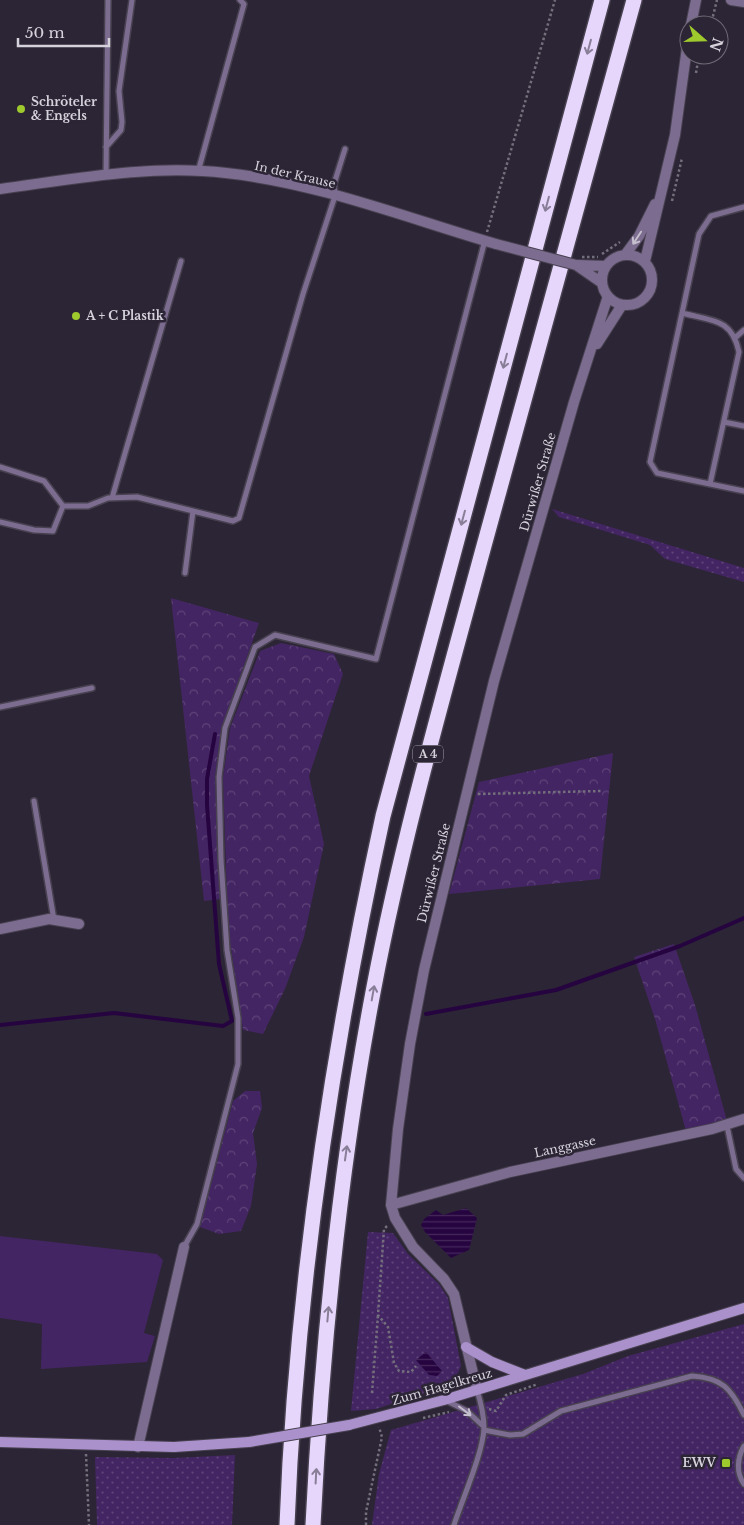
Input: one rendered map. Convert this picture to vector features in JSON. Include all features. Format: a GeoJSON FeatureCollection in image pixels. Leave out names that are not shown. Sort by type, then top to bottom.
{"type":"FeatureCollection","features":[{"type":"Feature","properties":{"kind":"highway","name":"A 4"},"geometry":{"type":"LineString","coordinates":[[287,1525],[290,1459],[307,1257],[328,1100],[358,932],[383,816],[602,0]]}},
{"type":"Feature","properties":{"kind":"highway","name":"A 4"},"geometry":{"type":"LineString","coordinates":[[313,1525],[321,1388],[332,1270],[350,1124],[380,955],[409,823],[634,0]]}},
{"type":"Feature","properties":{"kind":"street"},"geometry":{"type":"LineString","coordinates":[[693,15],[696,0]]}},
{"type":"Feature","properties":{"kind":"street"},"geometry":{"type":"LineString","coordinates":[[731,0],[744,2]]}},
{"type":"Feature","properties":{"kind":"street"},"geometry":{"type":"LineString","coordinates":[[645,261],[675,135],[685,65]]}},
{"type":"Feature","properties":{"kind":"street","name":"In der Krause"},"geometry":{"type":"LineString","coordinates":[[0,190],[106,175],[155,171],[225,173],[304,187],[496,244],[598,269],[602,283]]}},
{"type":"Feature","properties":{"kind":"street"},"geometry":{"type":"LineString","coordinates":[[625,255],[639,236],[662,190]]}},
{"type":"Feature","properties":{"kind":"street"},"geometry":{"type":"LineString","coordinates":[[625,255],[639,257],[645,261],[652,276],[650,292],[638,303],[622,305],[608,296],[598,269],[625,255]]}},
{"type":"Feature","properties":{"kind":"street","name":"Dürwißer Straße"},"geometry":{"type":"LineString","coordinates":[[477,1390],[454,1294],[444,1278],[413,1247],[395,1218],[392,1205],[394,1162],[410,1044],[424,970],[466,795],[497,672],[574,402],[608,296]]}},
{"type":"Feature","properties":{"kind":"street","name":"Dürwißer Straße"},"geometry":{"type":"LineString","coordinates":[[591,353],[622,305]]}},
{"type":"Feature","properties":{"kind":"street"},"geometry":{"type":"LineString","coordinates":[[0,929],[54,920],[79,924]]}},
{"type":"Feature","properties":{"kind":"street","name":"Langgasse"},"geometry":{"type":"LineString","coordinates":[[392,1205],[510,1172],[727,1126],[744,1119]]}},
{"type":"Feature","properties":{"kind":"street"},"geometry":{"type":"LineString","coordinates":[[138,1447],[184,1247]]}},
{"type":"Feature","properties":{"kind":"street","name":"Zum Hagelkreuz"},"geometry":{"type":"LineString","coordinates":[[0,1442],[174,1447],[249,1442],[349,1425],[444,1400],[744,1308]]}},
{"type":"Feature","properties":{"kind":"street"},"geometry":{"type":"LineString","coordinates":[[466,1347],[492,1362],[525,1375]]}},
{"type":"Feature","properties":{"kind":"lane"},"geometry":{"type":"LineString","coordinates":[[106,175],[108,0]]}},
{"type":"Feature","properties":{"kind":"lane"},"geometry":{"type":"LineString","coordinates":[[106,146],[121,130],[119,91],[132,0]]}},
{"type":"Feature","properties":{"kind":"lane"},"geometry":{"type":"LineString","coordinates":[[198,172],[244,4],[240,0]]}},
{"type":"Feature","properties":{"kind":"lane"},"geometry":{"type":"LineString","coordinates":[[63,506],[88,506],[112,498],[137,498],[233,521],[239,518],[303,294],[335,196],[334,184],[345,149]]}},
{"type":"Feature","properties":{"kind":"lane"},"geometry":{"type":"LineString","coordinates":[[744,207],[711,216],[700,234],[650,462],[657,474],[744,491]]}},
{"type":"Feature","properties":{"kind":"lane"},"geometry":{"type":"LineString","coordinates":[[184,1247],[197,1224],[238,1064],[238,1018],[227,950],[221,860],[219,777],[226,728],[255,647],[275,635],[376,659],[485,240]]}},
{"type":"Feature","properties":{"kind":"lane"},"geometry":{"type":"LineString","coordinates":[[112,498],[181,261]]}},
{"type":"Feature","properties":{"kind":"lane"},"geometry":{"type":"LineString","coordinates":[[682,313],[717,322],[730,330],[736,337],[739,352],[710,484]]}},
{"type":"Feature","properties":{"kind":"lane"},"geometry":{"type":"LineString","coordinates":[[736,337],[744,330]]}},
{"type":"Feature","properties":{"kind":"lane"},"geometry":{"type":"LineString","coordinates":[[724,422],[744,426]]}},
{"type":"Feature","properties":{"kind":"lane"},"geometry":{"type":"LineString","coordinates":[[0,467],[44,481],[63,506]]}},
{"type":"Feature","properties":{"kind":"lane"},"geometry":{"type":"LineString","coordinates":[[0,522],[34,530],[53,531],[63,506]]}},
{"type":"Feature","properties":{"kind":"lane"},"geometry":{"type":"LineString","coordinates":[[185,573],[193,511]]}},
{"type":"Feature","properties":{"kind":"lane"},"geometry":{"type":"LineString","coordinates":[[0,707],[92,688]]}},
{"type":"Feature","properties":{"kind":"lane"},"geometry":{"type":"LineString","coordinates":[[34,801],[54,920]]}},
{"type":"Feature","properties":{"kind":"lane"},"geometry":{"type":"LineString","coordinates":[[727,1126],[736,1169],[744,1178]]}},
{"type":"Feature","properties":{"kind":"lane"},"geometry":{"type":"LineString","coordinates":[[444,1400],[458,1405],[484,1428],[510,1435],[523,1434],[561,1411],[692,1376],[709,1377],[726,1386],[735,1396],[744,1415]]}},
{"type":"Feature","properties":{"kind":"lane"},"geometry":{"type":"LineString","coordinates":[[454,1525],[472,1475],[484,1428],[482,1408],[477,1390]]}},
{"type":"Feature","properties":{"kind":"lane"},"geometry":{"type":"LineString","coordinates":[[744,1446],[738,1461],[738,1471],[744,1484]]}},
{"type":"Feature","properties":{"kind":"path"},"geometry":{"type":"LineString","coordinates":[[485,240],[555,0]]}},
{"type":"Feature","properties":{"kind":"path"},"geometry":{"type":"LineString","coordinates":[[713,15],[717,0]]}},
{"type":"Feature","properties":{"kind":"path"},"geometry":{"type":"LineString","coordinates":[[466,795],[601,791]]}},
{"type":"Feature","properties":{"kind":"path"},"geometry":{"type":"LineString","coordinates":[[372,1393],[384,1229],[395,1218]]}},
{"type":"Feature","properties":{"kind":"path"},"geometry":{"type":"LineString","coordinates":[[378,1315],[388,1327],[394,1363],[399,1371],[411,1372],[416,1366]]}},
{"type":"Feature","properties":{"kind":"path"},"geometry":{"type":"LineString","coordinates":[[366,1525],[368,1502],[382,1437],[376,1419]]}},
{"type":"Feature","properties":{"kind":"path"},"geometry":{"type":"LineString","coordinates":[[86,1445],[89,1525]]}},
{"type":"Feature","properties":{"kind":"green space"},"geometry":{"type":"Polygon","coordinates":[[[552,509],[744,568],[744,582],[665,559],[650,545],[559,517],[552,509]]]}},
{"type":"Feature","properties":{"kind":"green space"},"geometry":{"type":"Polygon","coordinates":[[[171,598],[259,623],[222,727],[215,777],[220,899],[204,901],[171,598]]]}},
{"type":"Feature","properties":{"kind":"green space"},"geometry":{"type":"Polygon","coordinates":[[[281,643],[334,654],[343,674],[309,776],[324,844],[304,937],[285,989],[263,1034],[243,1030],[228,927],[223,778],[230,728],[260,651],[281,643]]]}},
{"type":"Feature","properties":{"kind":"green space"},"geometry":{"type":"Polygon","coordinates":[[[613,753],[600,879],[449,894],[479,782],[613,753]]]}},
{"type":"Feature","properties":{"kind":"green space"},"geometry":{"type":"Polygon","coordinates":[[[674,944],[695,1005],[727,1121],[686,1131],[655,1019],[634,957],[674,944]]]}},
{"type":"Feature","properties":{"kind":"green space"},"geometry":{"type":"Polygon","coordinates":[[[245,1091],[260,1091],[262,1108],[253,1133],[257,1164],[251,1206],[241,1231],[219,1234],[200,1227],[233,1101],[245,1091]]]}},
{"type":"Feature","properties":{"kind":"green space"},"geometry":{"type":"Polygon","coordinates":[[[368,1232],[393,1233],[408,1254],[439,1284],[448,1298],[461,1366],[453,1384],[376,1409],[351,1411],[368,1232]]]}},
{"type":"Feature","properties":{"kind":"green space"},"geometry":{"type":"Polygon","coordinates":[[[0,1236],[157,1254],[163,1260],[144,1333],[155,1336],[147,1362],[41,1369],[42,1324],[0,1318],[0,1236]]]}},
{"type":"Feature","properties":{"kind":"green space"},"geometry":{"type":"Polygon","coordinates":[[[744,1324],[744,1525],[372,1525],[379,1474],[391,1430],[583,1374],[628,1356],[744,1324]]]}},
{"type":"Feature","properties":{"kind":"green space"},"geometry":{"type":"Polygon","coordinates":[[[235,1455],[232,1525],[97,1525],[95,1457],[174,1458],[235,1455]]]}},
{"type":"Feature","properties":{"kind":"shaded area"},"geometry":{"type":"Polygon","coordinates":[[[466,1208],[477,1218],[469,1250],[451,1258],[425,1232],[421,1225],[424,1219],[436,1210],[443,1215],[466,1208]]]}},
{"type":"Feature","properties":{"kind":"shaded area"},"geometry":{"type":"Polygon","coordinates":[[[426,1352],[442,1371],[437,1376],[429,1375],[416,1360],[426,1352]]]}},
{"type":"Feature","properties":{"kind":"waterway"},"geometry":{"type":"LineString","coordinates":[[0,1025],[114,1013],[223,1026],[232,1021],[219,964],[207,805],[207,779],[215,734]]}},
{"type":"Feature","properties":{"kind":"waterway"},"geometry":{"type":"LineString","coordinates":[[426,1014],[556,990],[680,946],[744,918]]}},
{"type":"Feature","properties":{"kind":"place","name":"Schröteler & Engels"},"geometry":{"type":"Point","coordinates":[21,109]}},
{"type":"Feature","properties":{"kind":"place","name":"A + C Plastik"},"geometry":{"type":"Point","coordinates":[76,316]}},
{"type":"Feature","properties":{"kind":"place","name":"EWV"},"geometry":{"type":"Point","coordinates":[726,1463]}}]}
